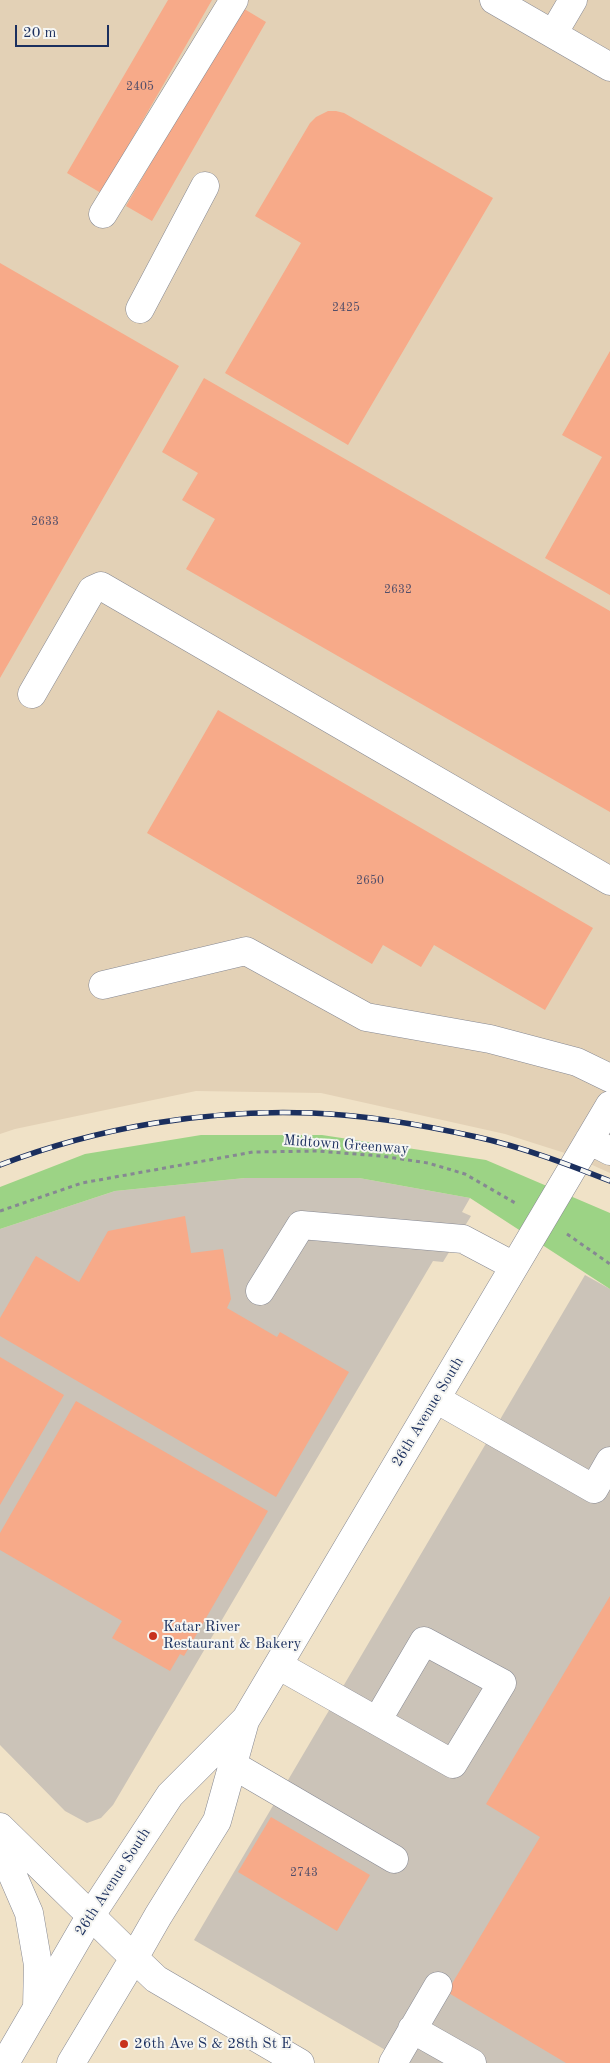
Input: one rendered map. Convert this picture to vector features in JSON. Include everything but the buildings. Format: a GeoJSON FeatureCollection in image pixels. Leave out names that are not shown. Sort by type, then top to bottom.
{"type":"FeatureCollection","features":[{"type":"Feature","properties":{"kind":"street"},"geometry":{"type":"LineString","coordinates":[[103,214],[234,0]]}},
{"type":"Feature","properties":{"kind":"street"},"geometry":{"type":"LineString","coordinates":[[494,0],[610,67]]}},
{"type":"Feature","properties":{"kind":"street"},"geometry":{"type":"LineString","coordinates":[[553,34],[572,0]]}},
{"type":"Feature","properties":{"kind":"street"},"geometry":{"type":"LineString","coordinates":[[140,309],[206,186]]}},
{"type":"Feature","properties":{"kind":"street"},"geometry":{"type":"LineString","coordinates":[[32,694],[92,590],[101,586],[610,881]]}},
{"type":"Feature","properties":{"kind":"street"},"geometry":{"type":"LineString","coordinates":[[103,985],[246,951],[366,1017],[490,1039],[578,1062],[610,1078]]}},
{"type":"Feature","properties":{"kind":"street","name":"26th Avenue South"},"geometry":{"type":"LineString","coordinates":[[6,2063],[90,1914],[170,1795],[246,1719],[542,1219],[600,1146],[610,1105]]}},
{"type":"Feature","properties":{"kind":"street"},"geometry":{"type":"LineString","coordinates":[[260,1291],[302,1225],[463,1239],[514,1266]]}},
{"type":"Feature","properties":{"kind":"street"},"geometry":{"type":"LineString","coordinates":[[436,1399],[594,1489],[610,1461]]}},
{"type":"Feature","properties":{"kind":"street"},"geometry":{"type":"LineString","coordinates":[[278,1665],[453,1764],[502,1683],[424,1641],[377,1721]]}},
{"type":"Feature","properties":{"kind":"street","name":"26th Avenue South"},"geometry":{"type":"LineString","coordinates":[[71,2063],[217,1821],[246,1719]]}},
{"type":"Feature","properties":{"kind":"street"},"geometry":{"type":"LineString","coordinates":[[233,1765],[394,1859]]}},
{"type":"Feature","properties":{"kind":"street"},"geometry":{"type":"LineString","coordinates":[[0,1827],[156,1979],[300,2063]]}},
{"type":"Feature","properties":{"kind":"street"},"geometry":{"type":"LineString","coordinates":[[0,1846],[30,1913],[38,1965],[37,2008]]}},
{"type":"Feature","properties":{"kind":"street"},"geometry":{"type":"LineString","coordinates":[[393,2063],[438,1986]]}},
{"type":"Feature","properties":{"kind":"street"},"geometry":{"type":"LineString","coordinates":[[412,2029],[472,2063]]}},
{"type":"Feature","properties":{"kind":"path","name":"Midtown Greenway"},"geometry":{"type":"LineString","coordinates":[[0,1211],[82,1183],[253,1152],[317,1151],[381,1156],[428,1163],[465,1174],[542,1219],[610,1264]]}},
{"type":"Feature","properties":{"kind":"shaded area"},"geometry":{"type":"Polygon","coordinates":[[[0,0],[610,0],[610,1173],[568,1154],[505,1134],[321,1093],[196,1091],[15,1129],[0,1134],[0,0]]]}},
{"type":"Feature","properties":{"kind":"shaded area"},"geometry":{"type":"Polygon","coordinates":[[[245,1178],[359,1178],[470,1198],[462,1212],[471,1216],[443,1262],[433,1261],[113,1805],[101,1818],[87,1823],[65,1811],[0,1745],[0,1229],[115,1191],[245,1178]]]}},
{"type":"Feature","properties":{"kind":"shaded area"},"geometry":{"type":"Polygon","coordinates":[[[585,1275],[610,1289],[610,2063],[408,2063],[194,1940],[585,1275]]]}},
{"type":"Feature","properties":{"kind":"green space"},"geometry":{"type":"Polygon","coordinates":[[[201,1135],[322,1135],[486,1160],[610,1213],[610,1289],[470,1198],[359,1178],[245,1178],[115,1191],[0,1229],[0,1187],[85,1154],[201,1135]]]}},
{"type":"Feature","properties":{"kind":"railway"},"geometry":{"type":"LineString","coordinates":[[0,1165],[75,1140],[154,1123],[233,1114],[312,1113],[395,1121],[477,1137],[528,1151],[610,1181]]}},
{"type":"Feature","properties":{"kind":"place","name":"Katar River Restaurant & Bakery"},"geometry":{"type":"Point","coordinates":[153,1636]}},
{"type":"Feature","properties":{"kind":"place","name":"26th Ave S & 28th St E"},"geometry":{"type":"Point","coordinates":[124,2044]}}]}
